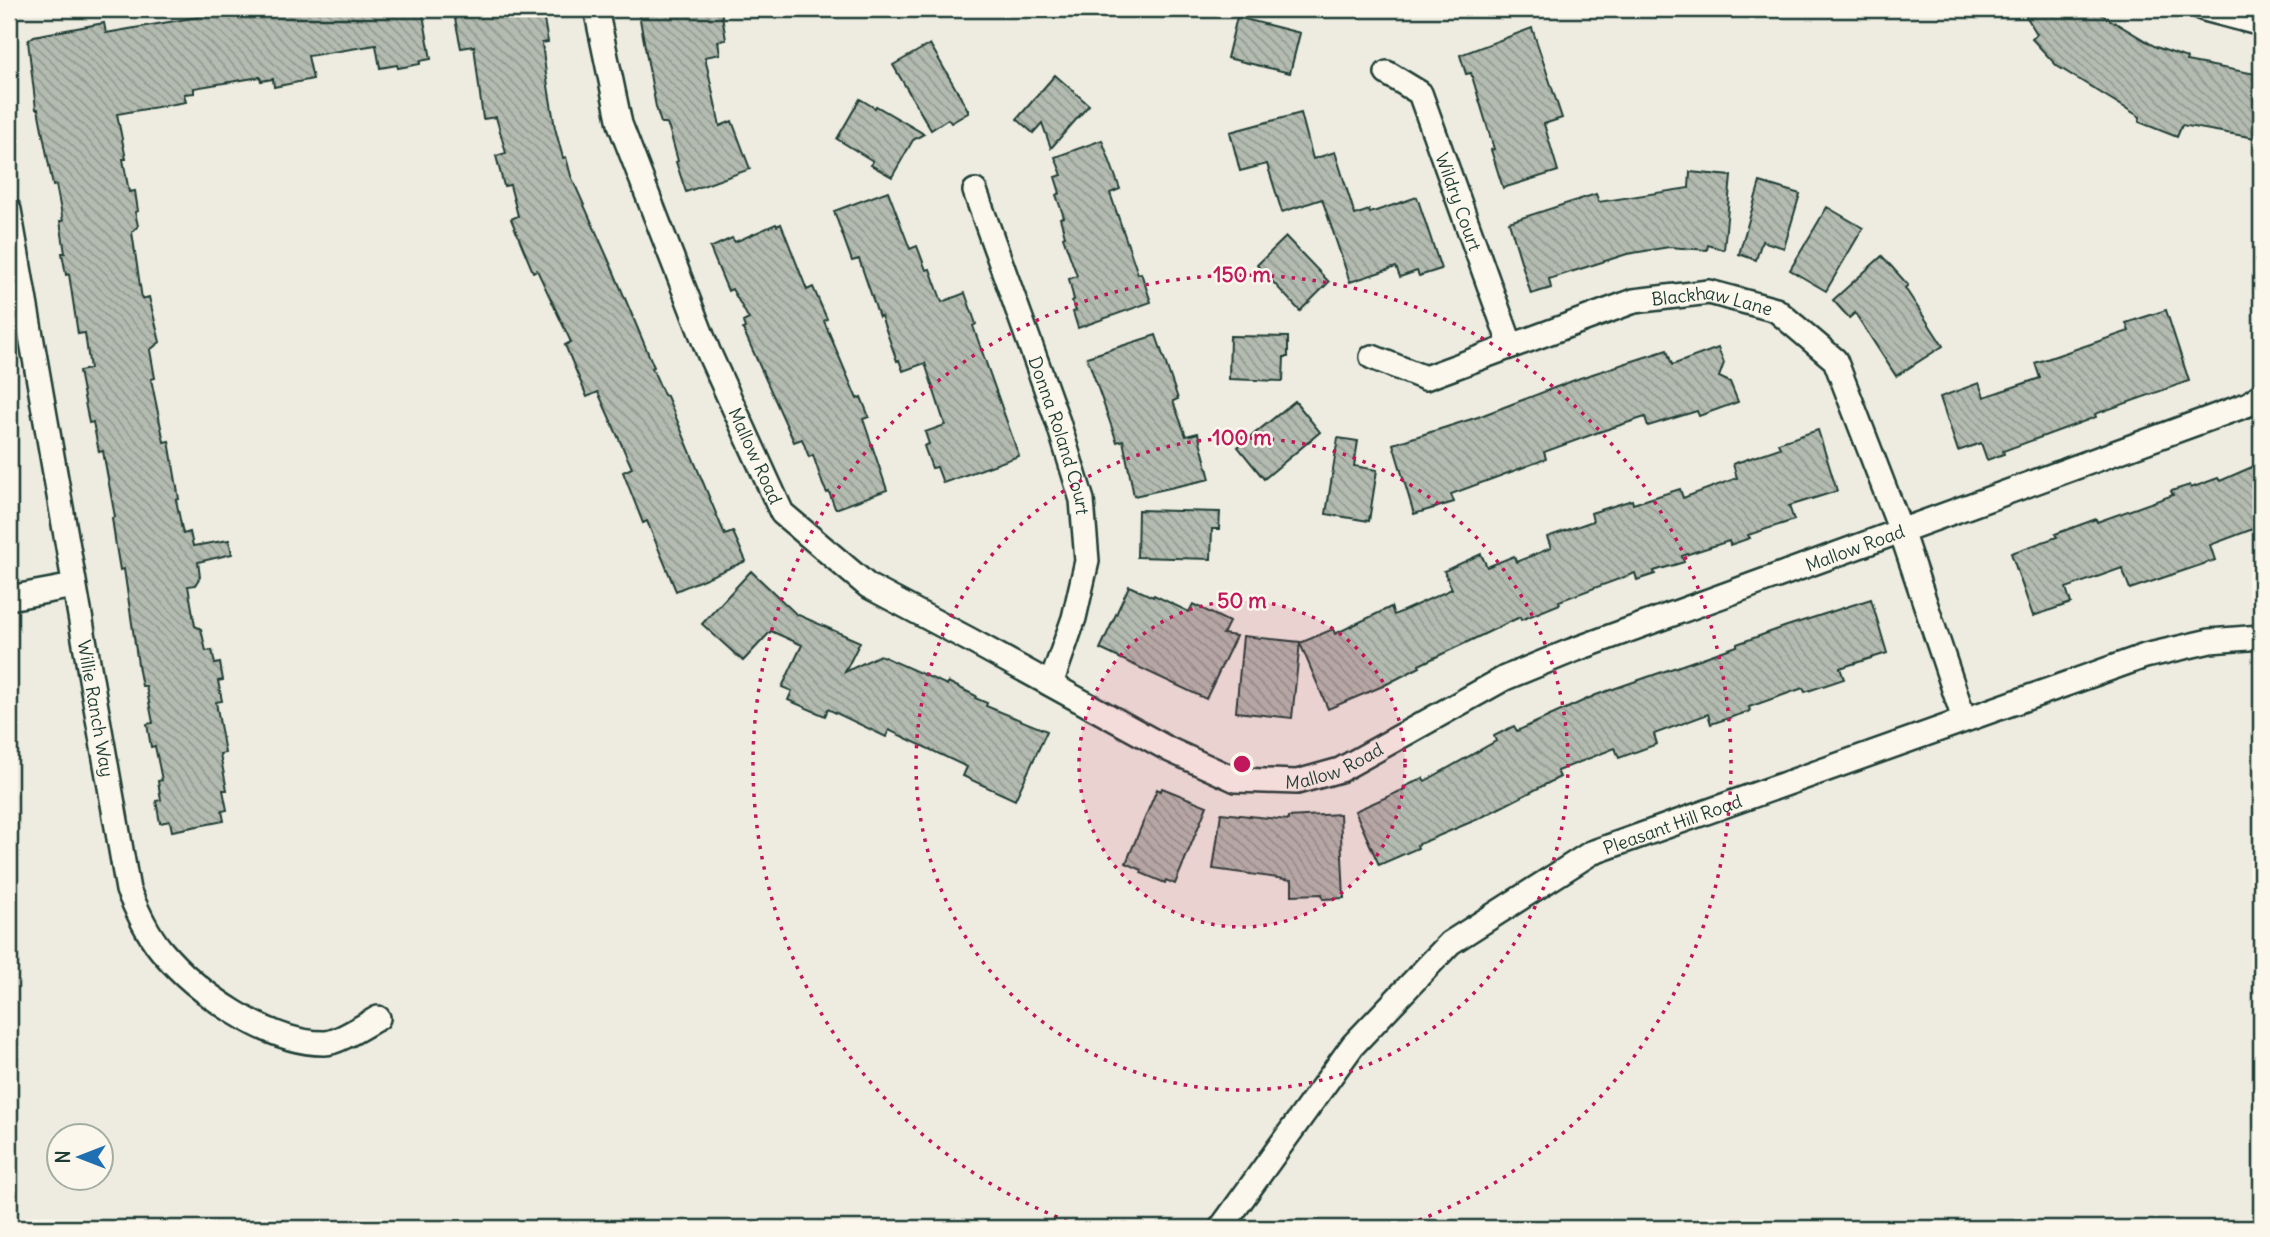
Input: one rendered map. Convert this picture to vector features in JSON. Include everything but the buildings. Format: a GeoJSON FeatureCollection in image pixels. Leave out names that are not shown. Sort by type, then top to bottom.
{"type":"FeatureCollection","features":[{"type":"Feature","properties":{"kind":"street","name":"Mallow Road"},"geometry":{"type":"LineString","coordinates":[[596,9],[620,124],[708,351],[782,513],[867,586],[1170,750],[1236,780],[1297,782],[1340,769],[1505,678],[1572,651],[2249,404],[2261,396]]}},
{"type":"Feature","properties":{"kind":"street"},"geometry":{"type":"LineString","coordinates":[[2204,9],[2261,24]]}},
{"type":"Feature","properties":{"kind":"street","name":"Wildry Court"},"geometry":{"type":"LineString","coordinates":[[1387,73],[1420,93],[1511,346]]}},
{"type":"Feature","properties":{"kind":"street","name":"Donna Roland Court"},"geometry":{"type":"LineString","coordinates":[[975,191],[1058,422],[1082,500],[1087,561],[1074,618],[1051,684]]}},
{"type":"Feature","properties":{"kind":"street","name":"Willie Ranch Way"},"geometry":{"type":"LineString","coordinates":[[9,210],[16,290],[74,586],[128,890],[159,948],[185,976],[259,1025],[292,1039],[328,1044],[378,1018]]}},
{"type":"Feature","properties":{"kind":"street","name":"Blackhaw Lane"},"geometry":{"type":"LineString","coordinates":[[1373,357],[1425,378],[1634,301],[1709,292],[1776,310],[1836,360],[1901,531],[1964,719]]}},
{"type":"Feature","properties":{"kind":"street"},"geometry":{"type":"LineString","coordinates":[[9,598],[74,586]]}},
{"type":"Feature","properties":{"kind":"street","name":"Pleasant Hill Road"},"geometry":{"type":"LineString","coordinates":[[1221,1228],[1353,1045],[1450,943],[1591,853],[2145,656],[2210,641],[2261,637]]}}]}
